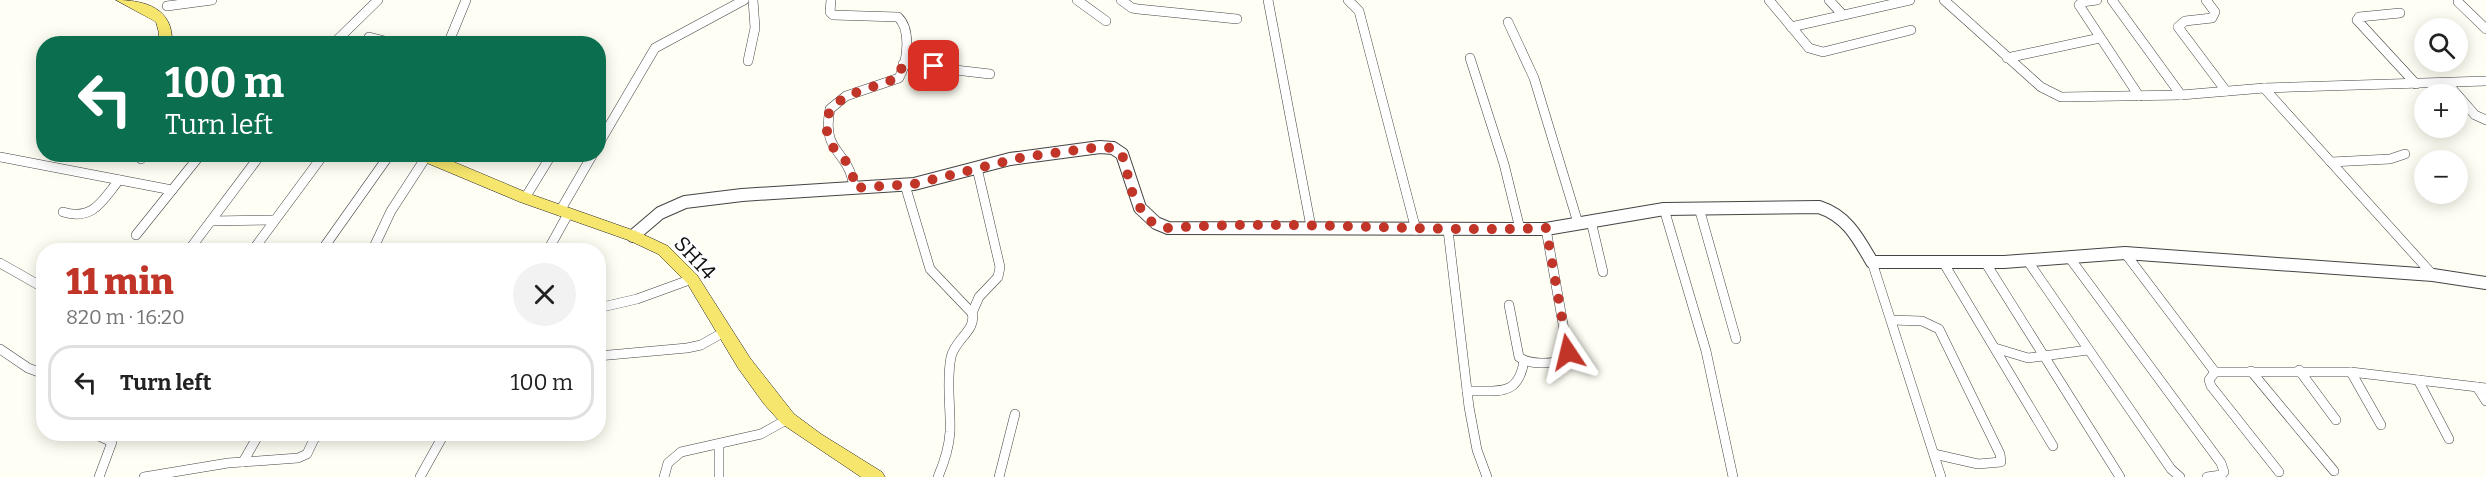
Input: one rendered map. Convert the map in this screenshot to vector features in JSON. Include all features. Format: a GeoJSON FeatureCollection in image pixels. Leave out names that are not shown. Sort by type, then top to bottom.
{"type":"FeatureCollection","features":[{"type":"Feature","properties":{"kind":"main road"},"geometry":{"type":"LineString","coordinates":[[122,0],[166,8],[167,36]]}},
{"type":"Feature","properties":{"kind":"main road","name":"SH14"},"geometry":{"type":"LineString","coordinates":[[441,162],[525,198],[633,236],[663,250],[692,279],[724,332],[770,399],[788,418],[815,439],[876,477]]}},
{"type":"Feature","properties":{"kind":"street"},"geometry":{"type":"LineString","coordinates":[[166,8],[212,0]]}},
{"type":"Feature","properties":{"kind":"street"},"geometry":{"type":"LineString","coordinates":[[341,36],[378,0]]}},
{"type":"Feature","properties":{"kind":"street"},"geometry":{"type":"LineString","coordinates":[[451,36],[466,0]]}},
{"type":"Feature","properties":{"kind":"street"},"geometry":{"type":"LineString","coordinates":[[606,131],[655,48],[744,0]]}},
{"type":"Feature","properties":{"kind":"street"},"geometry":{"type":"LineString","coordinates":[[748,61],[755,28],[753,0]]}},
{"type":"Feature","properties":{"kind":"street"},"geometry":{"type":"LineString","coordinates":[[831,0],[830,12],[833,15],[897,16],[901,19],[905,44],[903,64],[898,78],[846,96],[830,109],[826,132],[828,140],[853,170],[854,188]]}},
{"type":"Feature","properties":{"kind":"street"},"geometry":{"type":"LineString","coordinates":[[1077,0],[1106,21]]}},
{"type":"Feature","properties":{"kind":"street"},"geometry":{"type":"LineString","coordinates":[[1121,0],[1132,8],[1237,19]]}},
{"type":"Feature","properties":{"kind":"street"},"geometry":{"type":"LineString","coordinates":[[1268,0],[1311,226]]}},
{"type":"Feature","properties":{"kind":"street"},"geometry":{"type":"LineString","coordinates":[[1348,0],[1359,11],[1416,230]]}},
{"type":"Feature","properties":{"kind":"street"},"geometry":{"type":"LineString","coordinates":[[1769,0],[1809,48],[1823,51],[1911,30]]}},
{"type":"Feature","properties":{"kind":"street"},"geometry":{"type":"LineString","coordinates":[[1829,0],[1842,14]]}},
{"type":"Feature","properties":{"kind":"street"},"geometry":{"type":"LineString","coordinates":[[1791,27],[1910,0]]}},
{"type":"Feature","properties":{"kind":"street"},"geometry":{"type":"LineString","coordinates":[[1944,0],[2041,87],[2061,98],[2181,95],[2264,88],[2414,84]]}},
{"type":"Feature","properties":{"kind":"street"},"geometry":{"type":"LineString","coordinates":[[2097,0],[2080,3],[2081,9],[2139,96]]}},
{"type":"Feature","properties":{"kind":"street"},"geometry":{"type":"LineString","coordinates":[[2112,0],[2181,95]]}},
{"type":"Feature","properties":{"kind":"street"},"geometry":{"type":"LineString","coordinates":[[2206,0],[2215,12],[2212,18],[2185,21],[2178,27],[2226,91]]}},
{"type":"Feature","properties":{"kind":"street"},"geometry":{"type":"LineString","coordinates":[[2458,2],[2486,29]]}},
{"type":"Feature","properties":{"kind":"street"},"geometry":{"type":"LineString","coordinates":[[2400,13],[2359,17],[2357,20],[2416,84],[2486,81]]}},
{"type":"Feature","properties":{"kind":"street"},"geometry":{"type":"LineString","coordinates":[[1508,22],[1534,78],[1578,223]]}},
{"type":"Feature","properties":{"kind":"street"},"geometry":{"type":"LineString","coordinates":[[2007,58],[2100,38]]}},
{"type":"Feature","properties":{"kind":"street"},"geometry":{"type":"LineString","coordinates":[[1470,58],[1504,164],[1520,229]]}},
{"type":"Feature","properties":{"kind":"street"},"geometry":{"type":"LineString","coordinates":[[903,64],[990,74]]}},
{"type":"Feature","properties":{"kind":"street"},"geometry":{"type":"LineString","coordinates":[[2447,83],[2475,115],[2486,120]]}},
{"type":"Feature","properties":{"kind":"street"},"geometry":{"type":"LineString","coordinates":[[2264,88],[2433,275]]}},
{"type":"Feature","properties":{"kind":"street"},"geometry":{"type":"LineString","coordinates":[[633,236],[660,213],[685,202],[742,195],[905,185],[1038,154],[1100,147],[1113,148],[1122,154],[1133,195],[1146,218],[1157,225],[1168,228],[1311,226],[1416,230],[1520,229],[1546,228],[1664,208],[1805,207],[1831,210],[1846,221],[1872,262],[1941,477]]}},
{"type":"Feature","properties":{"kind":"street"},"geometry":{"type":"LineString","coordinates":[[2331,162],[2380,160],[2406,154]]}},
{"type":"Feature","properties":{"kind":"street"},"geometry":{"type":"LineString","coordinates":[[0,157],[172,190]]}},
{"type":"Feature","properties":{"kind":"street"},"geometry":{"type":"LineString","coordinates":[[136,235],[195,162]]}},
{"type":"Feature","properties":{"kind":"street"},"geometry":{"type":"LineString","coordinates":[[194,243],[255,162]]}},
{"type":"Feature","properties":{"kind":"street"},"geometry":{"type":"LineString","coordinates":[[258,243],[318,162]]}},
{"type":"Feature","properties":{"kind":"street"},"geometry":{"type":"LineString","coordinates":[[327,243],[384,162]]}},
{"type":"Feature","properties":{"kind":"street"},"geometry":{"type":"LineString","coordinates":[[375,243],[391,211],[421,162]]}},
{"type":"Feature","properties":{"kind":"street"},"geometry":{"type":"LineString","coordinates":[[525,198],[547,162]]}},
{"type":"Feature","properties":{"kind":"street"},"geometry":{"type":"LineString","coordinates":[[551,243],[589,162]]}},
{"type":"Feature","properties":{"kind":"street"},"geometry":{"type":"LineString","coordinates":[[972,313],[979,297],[998,277],[1000,267],[977,168]]}},
{"type":"Feature","properties":{"kind":"street"},"geometry":{"type":"LineString","coordinates":[[63,212],[74,217],[88,215],[119,180]]}},
{"type":"Feature","properties":{"kind":"street"},"geometry":{"type":"LineString","coordinates":[[905,185],[930,269],[972,313],[975,321],[974,327],[957,339],[948,374],[950,435],[938,477]]}},
{"type":"Feature","properties":{"kind":"street"},"geometry":{"type":"LineString","coordinates":[[1664,208],[1706,351],[1733,477]]}},
{"type":"Feature","properties":{"kind":"street"},"geometry":{"type":"LineString","coordinates":[[1699,208],[1736,339]]}},
{"type":"Feature","properties":{"kind":"street"},"geometry":{"type":"LineString","coordinates":[[211,221],[274,220]]}},
{"type":"Feature","properties":{"kind":"street"},"geometry":{"type":"LineString","coordinates":[[1591,221],[1603,272]]}},
{"type":"Feature","properties":{"kind":"street"},"geometry":{"type":"LineString","coordinates":[[1524,361],[1556,363],[1567,357],[1546,228]]}},
{"type":"Feature","properties":{"kind":"street"},"geometry":{"type":"LineString","coordinates":[[1448,230],[1451,281],[1476,447],[1488,477]]}},
{"type":"Feature","properties":{"kind":"street"},"geometry":{"type":"LineString","coordinates":[[2125,253],[2215,372]]}},
{"type":"Feature","properties":{"kind":"street"},"geometry":{"type":"LineString","coordinates":[[1872,262],[1984,262],[2125,253],[2433,275],[2486,283]]}},
{"type":"Feature","properties":{"kind":"street"},"geometry":{"type":"LineString","coordinates":[[2069,257],[2221,462],[2223,467],[2221,475],[2207,477]]}},
{"type":"Feature","properties":{"kind":"street"},"geometry":{"type":"LineString","coordinates":[[2027,260],[2171,469],[2180,477]]}},
{"type":"Feature","properties":{"kind":"street"},"geometry":{"type":"LineString","coordinates":[[1943,262],[2053,446]]}},
{"type":"Feature","properties":{"kind":"street"},"geometry":{"type":"LineString","coordinates":[[1984,262],[2120,477]]}},
{"type":"Feature","properties":{"kind":"street"},"geometry":{"type":"LineString","coordinates":[[0,263],[36,283]]}},
{"type":"Feature","properties":{"kind":"street"},"geometry":{"type":"LineString","coordinates":[[606,306],[637,299],[692,279]]}},
{"type":"Feature","properties":{"kind":"street"},"geometry":{"type":"LineString","coordinates":[[1509,305],[1517,350],[1524,361]]}},
{"type":"Feature","properties":{"kind":"street"},"geometry":{"type":"LineString","coordinates":[[1891,320],[1922,321],[1939,329],[2000,454],[2001,462],[1996,465],[1986,465],[1934,454]]}},
{"type":"Feature","properties":{"kind":"street"},"geometry":{"type":"LineString","coordinates":[[606,355],[687,348],[701,345],[724,332]]}},
{"type":"Feature","properties":{"kind":"street"},"geometry":{"type":"LineString","coordinates":[[1995,348],[2019,357],[2045,358],[2088,350]]}},
{"type":"Feature","properties":{"kind":"street"},"geometry":{"type":"LineString","coordinates":[[0,349],[36,371]]}},
{"type":"Feature","properties":{"kind":"street"},"geometry":{"type":"LineString","coordinates":[[1467,391],[1509,388],[1517,383],[1524,361]]}},
{"type":"Feature","properties":{"kind":"street"},"geometry":{"type":"LineString","coordinates":[[2215,372],[2299,370],[2351,372],[2482,388],[2486,401]]}},
{"type":"Feature","properties":{"kind":"street"},"geometry":{"type":"LineString","coordinates":[[2299,370],[2336,420]]}},
{"type":"Feature","properties":{"kind":"street"},"geometry":{"type":"LineString","coordinates":[[2251,371],[2334,471]]}},
{"type":"Feature","properties":{"kind":"street"},"geometry":{"type":"LineString","coordinates":[[2215,372],[2209,380],[2211,386],[2280,472]]}},
{"type":"Feature","properties":{"kind":"street"},"geometry":{"type":"LineString","coordinates":[[2351,372],[2381,424]]}},
{"type":"Feature","properties":{"kind":"street"},"geometry":{"type":"LineString","coordinates":[[2418,380],[2450,439]]}},
{"type":"Feature","properties":{"kind":"street"},"geometry":{"type":"LineString","coordinates":[[999,477],[1015,414]]}},
{"type":"Feature","properties":{"kind":"street"},"geometry":{"type":"LineString","coordinates":[[664,477],[668,463],[681,452],[761,434],[788,418]]}},
{"type":"Feature","properties":{"kind":"street"},"geometry":{"type":"LineString","coordinates":[[99,477],[113,441]]}},
{"type":"Feature","properties":{"kind":"street"},"geometry":{"type":"LineString","coordinates":[[243,462],[255,441]]}},
{"type":"Feature","properties":{"kind":"street"},"geometry":{"type":"LineString","coordinates":[[144,477],[243,462],[304,456],[314,441]]}},
{"type":"Feature","properties":{"kind":"street"},"geometry":{"type":"LineString","coordinates":[[420,477],[440,441]]}},
{"type":"Feature","properties":{"kind":"street"},"geometry":{"type":"LineString","coordinates":[[719,444],[719,477]]}},
{"type":"Feature","properties":{"kind":"route"},"geometry":{"type":"LineString","coordinates":[[934,66],[903,64],[902,74],[894,81],[846,96],[830,109],[826,132],[828,140],[853,170],[854,188],[886,188],[914,184],[1010,159],[1100,147],[1113,148],[1122,154],[1133,195],[1146,218],[1157,225],[1168,228],[1311,226],[1489,230],[1546,228],[1568,352]]}}]}
